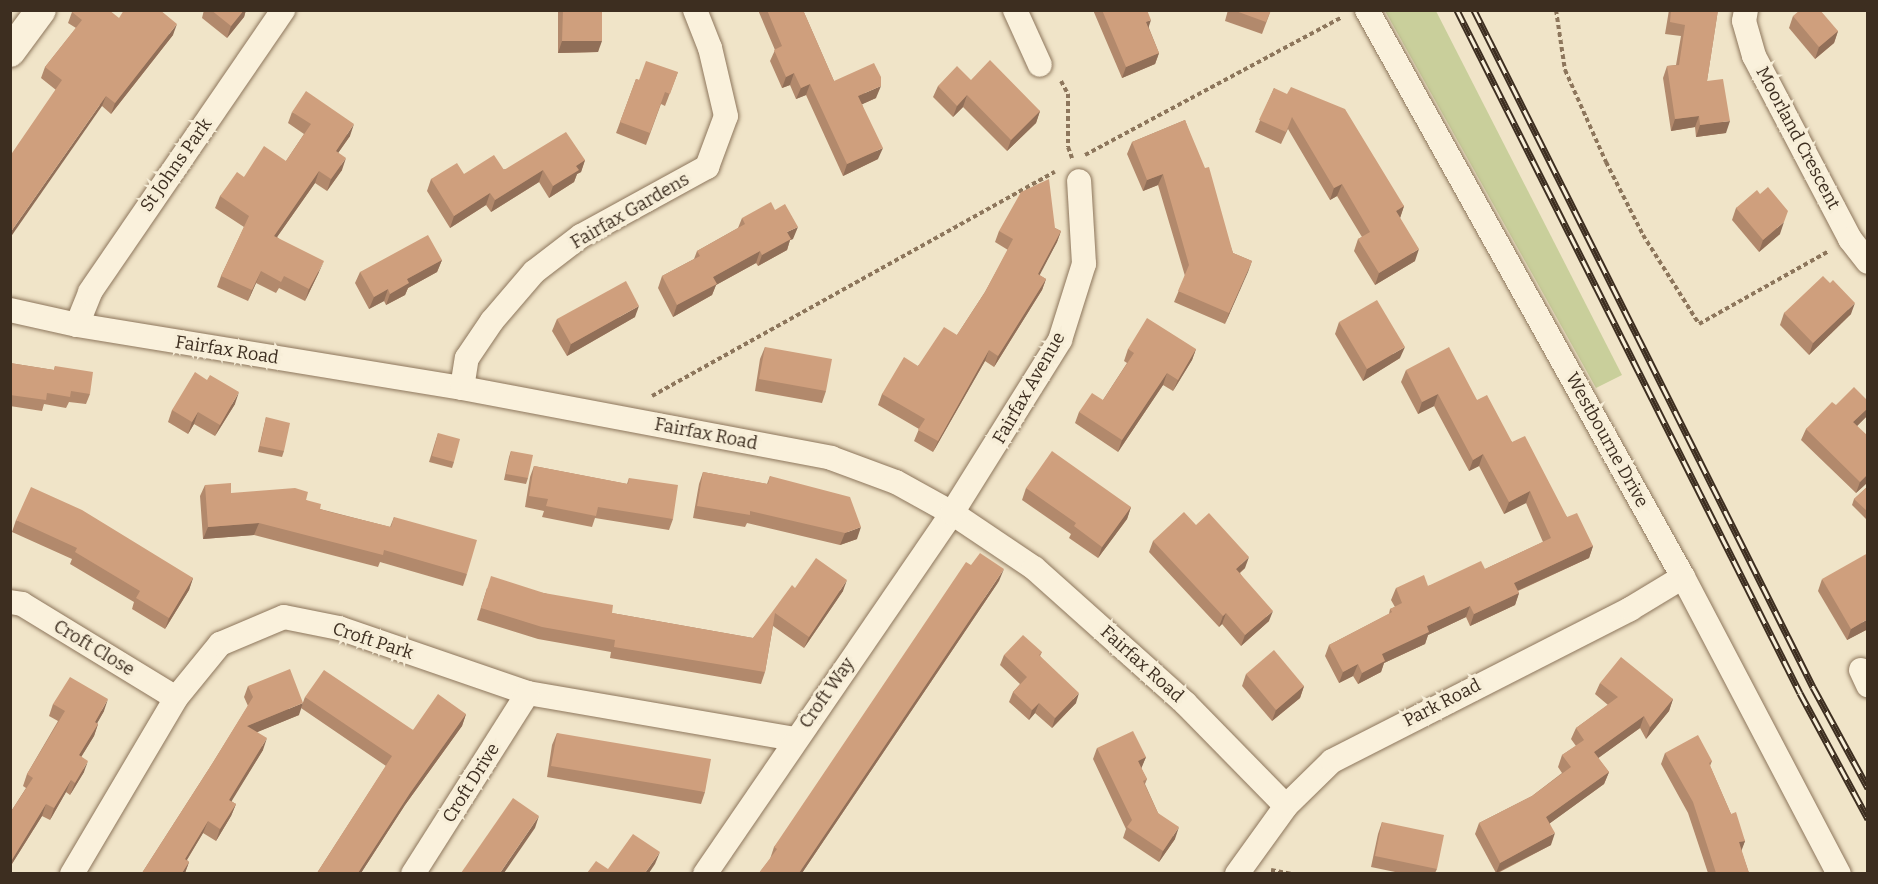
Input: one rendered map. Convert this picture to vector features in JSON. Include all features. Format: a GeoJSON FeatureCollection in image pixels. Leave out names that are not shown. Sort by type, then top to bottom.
{"type":"FeatureCollection","features":[{"type":"Feature","properties":{"kind":"street"},"geometry":{"type":"LineString","coordinates":[[10,52],[41,10]]}},
{"type":"Feature","properties":{"kind":"street","name":"St Johns Park"},"geometry":{"type":"LineString","coordinates":[[77,325],[90,292],[283,10]]}},
{"type":"Feature","properties":{"kind":"street","name":"Fairfax Gardens"},"geometry":{"type":"LineString","coordinates":[[462,388],[467,358],[492,321],[534,272],[581,236],[708,167],[726,116],[710,48],[694,10]]}},
{"type":"Feature","properties":{"kind":"street"},"geometry":{"type":"LineString","coordinates":[[1015,10],[1040,65]]}},
{"type":"Feature","properties":{"kind":"street","name":"Westbourne Drive"},"geometry":{"type":"LineString","coordinates":[[1367,10],[1683,577],[1839,873]]}},
{"type":"Feature","properties":{"kind":"street","name":"Moorland Crescent"},"geometry":{"type":"LineString","coordinates":[[1746,10],[1744,21],[1754,56],[1850,239],[1867,261]]}},
{"type":"Feature","properties":{"kind":"street","name":"Fairfax Avenue"},"geometry":{"type":"LineString","coordinates":[[952,513],[1060,340],[1084,264],[1071,170]]}},
{"type":"Feature","properties":{"kind":"street","name":"Fairfax Road"},"geometry":{"type":"LineString","coordinates":[[10,310],[77,325],[462,388],[831,458],[896,482],[952,513],[1034,568],[1185,702],[1286,806]]}},
{"type":"Feature","properties":{"kind":"street","name":"Croft Way"},"geometry":{"type":"LineString","coordinates":[[705,873],[952,513]]}},
{"type":"Feature","properties":{"kind":"street","name":"Park Road"},"geometry":{"type":"LineString","coordinates":[[1237,873],[1286,806],[1332,761],[1630,609],[1683,577]]}},
{"type":"Feature","properties":{"kind":"street","name":"Croft Close"},"geometry":{"type":"LineString","coordinates":[[10,602],[22,604],[176,698]]}},
{"type":"Feature","properties":{"kind":"street","name":"Croft Park"},"geometry":{"type":"LineString","coordinates":[[72,873],[176,698],[220,644],[284,617],[339,628],[528,693],[795,739]]}},
{"type":"Feature","properties":{"kind":"street","name":"Croft Drive"},"geometry":{"type":"LineString","coordinates":[[413,873],[528,693]]}},
{"type":"Feature","properties":{"kind":"path"},"geometry":{"type":"LineString","coordinates":[[1556,10],[1565,70],[1605,162],[1643,235],[1699,324],[1850,239]]}},
{"type":"Feature","properties":{"kind":"path"},"geometry":{"type":"LineString","coordinates":[[615,417],[1071,170],[1344,16]]}},
{"type":"Feature","properties":{"kind":"path"},"geometry":{"type":"LineString","coordinates":[[1040,65],[1054,69],[1068,94],[1068,147]]}},
{"type":"Feature","properties":{"kind":"green space"},"geometry":{"type":"Polygon","coordinates":[[[1385,11],[1436,11],[1622,375],[1596,388],[1385,11]]]}},
{"type":"Feature","properties":{"kind":"building"},"geometry":{"type":"Polygon","coordinates":[[[73,10],[109,10],[119,18],[124,10],[160,10],[177,24],[115,103],[106,96],[10,233],[10,156],[62,80],[45,67],[82,20],[72,12],[73,10]]]}},
{"type":"Feature","properties":{"kind":"building"},"geometry":{"type":"Polygon","coordinates":[[[211,10],[244,10],[231,26],[211,10]]]}},
{"type":"Feature","properties":{"kind":"building"},"geometry":{"type":"Polygon","coordinates":[[[563,10],[602,10],[602,41],[562,41],[563,10]]]}},
{"type":"Feature","properties":{"kind":"building"},"geometry":{"type":"Polygon","coordinates":[[[767,10],[803,10],[834,81],[874,63],[881,77],[881,86],[858,96],[883,148],[847,164],[810,84],[801,88],[794,73],[786,77],[774,50],[782,46],[767,10]]]}},
{"type":"Feature","properties":{"kind":"building"},"geometry":{"type":"Polygon","coordinates":[[[1102,10],[1147,10],[1151,20],[1146,22],[1159,53],[1126,67],[1102,10]]]}},
{"type":"Feature","properties":{"kind":"building"},"geometry":{"type":"Polygon","coordinates":[[[1233,10],[1271,10],[1266,22],[1233,10]]]}},
{"type":"Feature","properties":{"kind":"building"},"geometry":{"type":"Polygon","coordinates":[[[1671,10],[1718,10],[1707,81],[1723,79],[1730,121],[1700,125],[1699,116],[1675,119],[1667,66],[1679,65],[1685,25],[1670,22],[1671,10]]]}},
{"type":"Feature","properties":{"kind":"building"},"geometry":{"type":"Polygon","coordinates":[[[1800,10],[1820,10],[1838,31],[1819,47],[1793,16],[1800,10]]]}},
{"type":"Feature","properties":{"kind":"building"},"geometry":{"type":"Polygon","coordinates":[[[990,60],[1040,111],[1011,140],[967,95],[957,106],[938,86],[957,66],[971,80],[990,60]]]}},
{"type":"Feature","properties":{"kind":"building"},"geometry":{"type":"Polygon","coordinates":[[[646,61],[678,72],[670,94],[665,92],[650,133],[620,122],[636,79],[639,80],[646,61]]]}},
{"type":"Feature","properties":{"kind":"building"},"geometry":{"type":"Polygon","coordinates":[[[1291,87],[1345,109],[1404,206],[1396,211],[1419,249],[1379,273],[1358,239],[1370,232],[1342,184],[1334,188],[1292,117],[1286,132],[1259,120],[1274,88],[1287,94],[1291,87]]]}},
{"type":"Feature","properties":{"kind":"building"},"geometry":{"type":"Polygon","coordinates":[[[306,91],[354,124],[336,151],[346,158],[331,179],[319,171],[274,236],[324,261],[309,289],[284,276],[281,282],[261,271],[252,290],[221,276],[249,216],[220,196],[237,172],[244,177],[264,146],[286,161],[311,124],[292,112],[306,91]]]}},
{"type":"Feature","properties":{"kind":"building"},"geometry":{"type":"Polygon","coordinates":[[[1185,120],[1205,168],[1209,167],[1233,253],[1252,261],[1229,313],[1178,291],[1189,265],[1163,174],[1147,180],[1132,142],[1185,120]]]}},
{"type":"Feature","properties":{"kind":"building"},"geometry":{"type":"Polygon","coordinates":[[[566,132],[585,160],[576,166],[579,170],[553,186],[543,170],[495,200],[490,193],[454,216],[431,179],[457,163],[464,174],[494,155],[504,170],[566,132]]]}},
{"type":"Feature","properties":{"kind":"building"},"geometry":{"type":"Polygon","coordinates":[[[1049,179],[1055,228],[1061,231],[1038,274],[1046,279],[998,356],[989,350],[938,441],[918,430],[925,419],[882,394],[904,357],[918,366],[944,327],[957,335],[985,292],[1013,239],[999,231],[1021,192],[1049,179]]]}},
{"type":"Feature","properties":{"kind":"building"},"geometry":{"type":"Polygon","coordinates":[[[1768,187],[1788,211],[1784,222],[1763,240],[1736,208],[1757,190],[1760,194],[1768,187]]]}},
{"type":"Feature","properties":{"kind":"building"},"geometry":{"type":"Polygon","coordinates":[[[771,202],[775,210],[785,204],[798,227],[787,232],[791,239],[762,255],[760,251],[713,277],[717,284],[677,305],[662,276],[700,256],[697,251],[745,224],[742,218],[771,202]]]}},
{"type":"Feature","properties":{"kind":"building"},"geometry":{"type":"Polygon","coordinates":[[[428,235],[442,260],[407,279],[409,283],[390,294],[388,289],[374,297],[360,272],[428,235]]]}},
{"type":"Feature","properties":{"kind":"building"},"geometry":{"type":"Polygon","coordinates":[[[1823,276],[1830,283],[1833,280],[1855,303],[1813,343],[1784,313],[1823,276]]]}},
{"type":"Feature","properties":{"kind":"building"},"geometry":{"type":"Polygon","coordinates":[[[626,281],[639,306],[571,344],[557,319],[626,281]]]}},
{"type":"Feature","properties":{"kind":"building"},"geometry":{"type":"Polygon","coordinates":[[[1377,300],[1405,347],[1367,369],[1339,322],[1377,300]]]}},
{"type":"Feature","properties":{"kind":"building"},"geometry":{"type":"Polygon","coordinates":[[[1147,318],[1196,349],[1178,380],[1167,373],[1122,440],[1079,412],[1092,393],[1103,400],[1134,353],[1128,349],[1147,318]]]}},
{"type":"Feature","properties":{"kind":"building"},"geometry":{"type":"Polygon","coordinates":[[[765,347],[832,359],[826,391],[759,379],[765,347]]]}},
{"type":"Feature","properties":{"kind":"building"},"geometry":{"type":"Polygon","coordinates":[[[1449,347],[1477,400],[1487,395],[1512,442],[1525,436],[1567,517],[1577,513],[1593,546],[1514,583],[1519,593],[1474,614],[1470,606],[1427,626],[1429,632],[1382,654],[1385,661],[1362,673],[1358,664],[1343,672],[1329,645],[1392,612],[1390,609],[1402,603],[1396,588],[1424,575],[1428,586],[1481,561],[1485,569],[1551,538],[1530,491],[1509,502],[1483,454],[1473,460],[1438,394],[1422,402],[1406,370],[1449,347]]]}},
{"type":"Feature","properties":{"kind":"building"},"geometry":{"type":"Polygon","coordinates":[[[10,363],[54,370],[55,366],[93,372],[90,394],[71,391],[70,397],[47,393],[46,400],[10,395],[10,363]]]}},
{"type":"Feature","properties":{"kind":"building"},"geometry":{"type":"Polygon","coordinates":[[[195,372],[207,380],[210,375],[239,392],[220,425],[198,412],[192,422],[172,410],[195,372]]]}},
{"type":"Feature","properties":{"kind":"building"},"geometry":{"type":"Polygon","coordinates":[[[1854,387],[1868,401],[1868,408],[1853,422],[1868,436],[1868,474],[1860,482],[1806,429],[1832,402],[1836,405],[1854,387]]]}},
{"type":"Feature","properties":{"kind":"building"},"geometry":{"type":"Polygon","coordinates":[[[266,417],[290,423],[284,451],[260,446],[266,417]]]}},
{"type":"Feature","properties":{"kind":"building"},"geometry":{"type":"Polygon","coordinates":[[[438,433],[460,439],[454,462],[432,456],[438,433]]]}},
{"type":"Feature","properties":{"kind":"building"},"geometry":{"type":"Polygon","coordinates":[[[511,451],[533,455],[528,478],[506,474],[511,451]]]}},
{"type":"Feature","properties":{"kind":"building"},"geometry":{"type":"Polygon","coordinates":[[[1052,451],[1131,507],[1102,547],[1074,526],[1076,523],[1026,488],[1052,451]]]}},
{"type":"Feature","properties":{"kind":"building"},"geometry":{"type":"Polygon","coordinates":[[[534,466],[628,484],[629,478],[678,485],[673,519],[598,507],[596,516],[546,506],[548,499],[529,496],[534,466]]]}},
{"type":"Feature","properties":{"kind":"building"},"geometry":{"type":"Polygon","coordinates":[[[703,472],[768,484],[770,476],[850,497],[861,527],[845,533],[750,511],[750,515],[697,506],[703,472]]]}},
{"type":"Feature","properties":{"kind":"building"},"geometry":{"type":"Polygon","coordinates":[[[231,483],[231,493],[295,488],[308,492],[306,500],[321,504],[320,509],[330,512],[391,527],[394,517],[477,540],[467,574],[384,550],[383,555],[259,523],[208,527],[205,485],[231,483]]]}},
{"type":"Feature","properties":{"kind":"building"},"geometry":{"type":"Polygon","coordinates":[[[1868,486],[1868,512],[1854,499],[1868,486]]]}},
{"type":"Feature","properties":{"kind":"building"},"geometry":{"type":"Polygon","coordinates":[[[31,487],[82,510],[193,578],[169,618],[136,598],[140,591],[75,552],[77,548],[16,520],[31,487]]]}},
{"type":"Feature","properties":{"kind":"building"},"geometry":{"type":"Polygon","coordinates":[[[1184,512],[1196,525],[1209,513],[1249,557],[1236,569],[1273,611],[1245,635],[1226,613],[1223,616],[1153,541],[1184,512]]]}},
{"type":"Feature","properties":{"kind":"building"},"geometry":{"type":"Polygon","coordinates":[[[980,553],[1004,569],[799,873],[759,873],[777,849],[774,847],[966,562],[971,565],[980,553]]]}},
{"type":"Feature","properties":{"kind":"building"},"geometry":{"type":"Polygon","coordinates":[[[1868,553],[1868,619],[1851,629],[1822,579],[1868,553]]]}},
{"type":"Feature","properties":{"kind":"building"},"geometry":{"type":"Polygon","coordinates":[[[816,558],[847,580],[809,637],[775,613],[765,672],[614,647],[615,640],[542,627],[481,608],[491,576],[544,593],[613,605],[612,613],[753,638],[792,585],[795,588],[816,558]]]}},
{"type":"Feature","properties":{"kind":"building"},"geometry":{"type":"Polygon","coordinates":[[[1023,635],[1042,652],[1039,655],[1079,693],[1055,718],[1039,703],[1032,710],[1013,692],[1027,677],[1004,655],[1023,635]]]}},
{"type":"Feature","properties":{"kind":"building"},"geometry":{"type":"Polygon","coordinates":[[[1274,650],[1304,686],[1276,710],[1246,674],[1274,650]]]}},
{"type":"Feature","properties":{"kind":"building"},"geometry":{"type":"Polygon","coordinates":[[[1621,657],[1673,699],[1650,727],[1644,716],[1594,752],[1609,772],[1546,817],[1555,833],[1500,863],[1479,823],[1532,796],[1571,767],[1562,755],[1584,740],[1576,728],[1618,697],[1600,683],[1621,657]]]}},
{"type":"Feature","properties":{"kind":"building"},"geometry":{"type":"Polygon","coordinates":[[[290,669],[303,703],[247,726],[267,738],[229,800],[236,804],[220,829],[208,821],[185,859],[189,862],[182,873],[142,873],[253,697],[248,686],[290,669]]]}},
{"type":"Feature","properties":{"kind":"building"},"geometry":{"type":"Polygon","coordinates":[[[324,670],[413,730],[438,694],[466,714],[410,793],[358,873],[317,873],[392,756],[305,697],[324,670]]]}},
{"type":"Feature","properties":{"kind":"building"},"geometry":{"type":"Polygon","coordinates":[[[70,677],[108,699],[95,722],[98,724],[79,755],[88,761],[75,783],[71,780],[54,808],[46,804],[10,863],[10,813],[33,778],[27,774],[65,711],[53,704],[70,677]]]}},
{"type":"Feature","properties":{"kind":"building"},"geometry":{"type":"Polygon","coordinates":[[[1133,731],[1146,757],[1138,761],[1147,779],[1143,781],[1158,813],[1179,827],[1163,851],[1127,827],[1132,820],[1097,748],[1133,731]]]}},
{"type":"Feature","properties":{"kind":"building"},"geometry":{"type":"Polygon","coordinates":[[[557,733],[711,759],[705,792],[551,766],[557,733]]]}},
{"type":"Feature","properties":{"kind":"building"},"geometry":{"type":"Polygon","coordinates":[[[1698,735],[1712,761],[1709,763],[1731,814],[1736,812],[1745,841],[1739,842],[1749,873],[1716,873],[1693,802],[1665,753],[1698,735]]]}},
{"type":"Feature","properties":{"kind":"building"},"geometry":{"type":"Polygon","coordinates":[[[513,798],[539,816],[500,873],[461,873],[513,798]]]}},
{"type":"Feature","properties":{"kind":"building"},"geometry":{"type":"Polygon","coordinates":[[[1382,822],[1444,835],[1437,869],[1375,856],[1382,822]]]}},
{"type":"Feature","properties":{"kind":"building"},"geometry":{"type":"Polygon","coordinates":[[[633,834],[660,852],[645,873],[587,873],[596,861],[608,869],[633,834]]]}},
{"type":"Feature","properties":{"kind":"railway"},"geometry":{"type":"LineString","coordinates":[[1457,10],[1800,693],[1868,819]]}},
{"type":"Feature","properties":{"kind":"railway"},"geometry":{"type":"LineString","coordinates":[[1474,10],[1813,687],[1868,788]]}}]}
